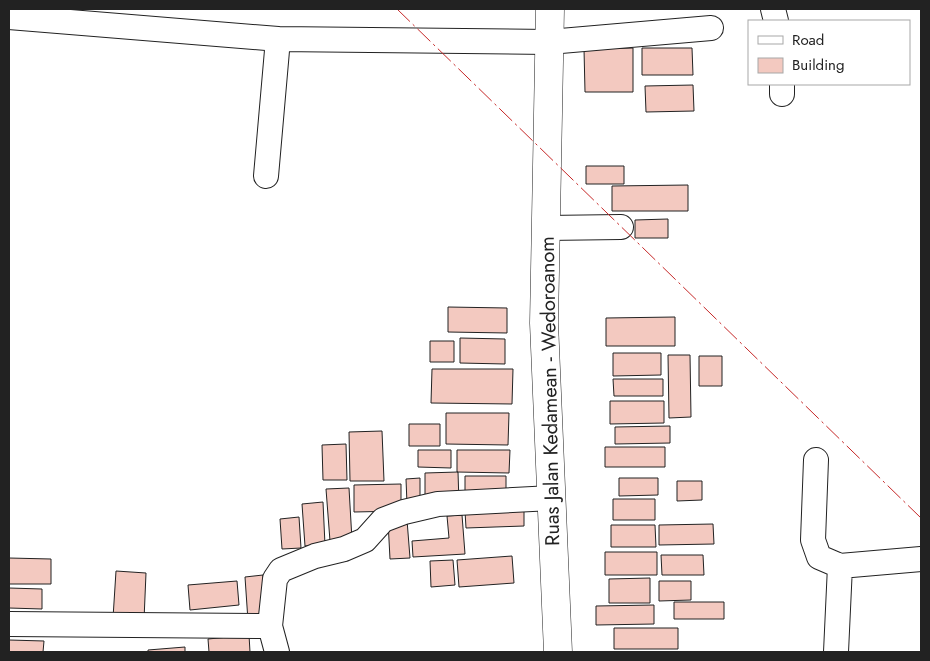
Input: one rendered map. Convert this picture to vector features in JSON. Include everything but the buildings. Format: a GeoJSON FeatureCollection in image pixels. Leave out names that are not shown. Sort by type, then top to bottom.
{"type":"FeatureCollection","features":[{"type":"Feature","properties":{"kind":"main road","name":"Ruas Jalan Kedamean - Wedoroanom"},"geometry":{"type":"LineString","coordinates":[[550,9],[544,323],[558,652]]}},
{"type":"Feature","properties":{"kind":"street"},"geometry":{"type":"LineString","coordinates":[[9,17],[278,39],[550,42],[711,28]]}},
{"type":"Feature","properties":{"kind":"street"},"geometry":{"type":"LineString","coordinates":[[266,176],[278,39]]}},
{"type":"Feature","properties":{"kind":"street"},"geometry":{"type":"LineString","coordinates":[[546,228],[621,227]]}},
{"type":"Feature","properties":{"kind":"street"},"geometry":{"type":"LineString","coordinates":[[816,460],[813,540],[814,549],[819,557],[840,566],[921,559]]}},
{"type":"Feature","properties":{"kind":"street"},"geometry":{"type":"LineString","coordinates":[[277,652],[270,626],[275,579],[282,570],[315,556],[344,550],[365,540],[383,520],[438,504],[552,498]]}},
{"type":"Feature","properties":{"kind":"street"},"geometry":{"type":"LineString","coordinates":[[836,652],[840,566]]}},
{"type":"Feature","properties":{"kind":"street"},"geometry":{"type":"LineString","coordinates":[[9,624],[270,626]]}},
{"type":"Feature","properties":{"kind":"power"},"geometry":{"type":"LineString","coordinates":[[397,9],[921,518]]}}]}
